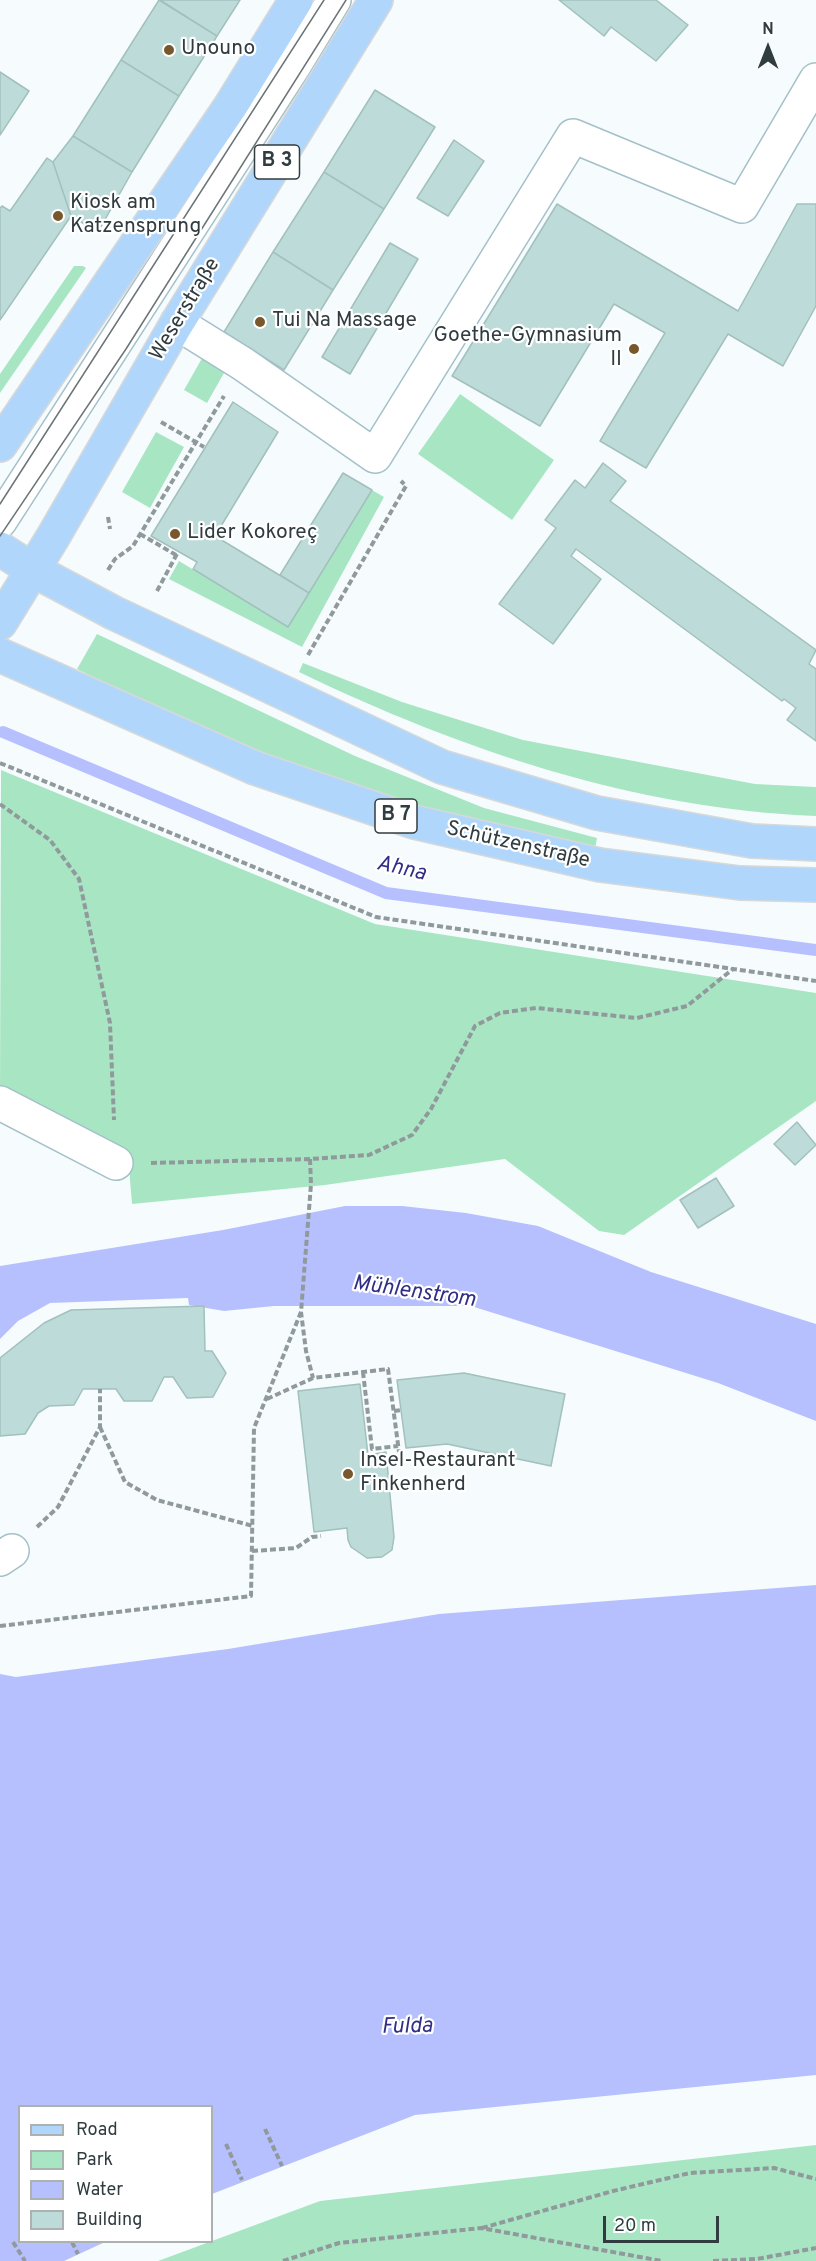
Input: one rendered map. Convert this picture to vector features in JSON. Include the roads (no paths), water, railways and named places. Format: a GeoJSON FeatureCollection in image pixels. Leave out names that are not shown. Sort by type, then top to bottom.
{"type":"FeatureCollection","features":[{"type":"Feature","properties":{"kind":"main road"},"geometry":{"type":"LineString","coordinates":[[0,445],[230,107],[296,0]]}},
{"type":"Feature","properties":{"kind":"main road","name":"Weserstraße"},"geometry":{"type":"LineString","coordinates":[[0,623],[177,324],[376,0]]}},
{"type":"Feature","properties":{"kind":"main road"},"geometry":{"type":"LineString","coordinates":[[0,549],[33,570],[114,613],[442,766],[597,813],[752,841],[816,844]]}},
{"type":"Feature","properties":{"kind":"main road","name":"Schützenstraße"},"geometry":{"type":"LineString","coordinates":[[0,655],[255,768],[414,822],[600,865],[740,883],[816,885]]}},
{"type":"Feature","properties":{"kind":"street"},"geometry":{"type":"LineString","coordinates":[[0,521],[334,0]]}},
{"type":"Feature","properties":{"kind":"street"},"geometry":{"type":"LineString","coordinates":[[177,324],[243,364],[375,456],[573,136],[742,206],[816,80]]}},
{"type":"Feature","properties":{"kind":"street"},"geometry":{"type":"LineString","coordinates":[[0,1103],[116,1164]]}},
{"type":"Feature","properties":{"kind":"water","name":"Mühlenstrom"},"geometry":{"type":"Polygon","coordinates":[[[345,1206],[402,1206],[466,1213],[538,1226],[651,1272],[816,1324],[816,1421],[718,1383],[471,1306],[274,1306],[224,1311],[189,1305],[188,1298],[50,1303],[18,1321],[0,1339],[0,1266],[223,1230],[345,1206]]]}},
{"type":"Feature","properties":{"kind":"water","name":"Fulda"},"geometry":{"type":"Polygon","coordinates":[[[816,1585],[816,2075],[415,2115],[213,2194],[213,2105],[18,2105],[18,2243],[103,2243],[64,2261],[0,2261],[0,1674],[16,1677],[228,1649],[439,1614],[816,1585]]]}},
{"type":"Feature","properties":{"kind":"waterway","name":"Ahna"},"geometry":{"type":"LineString","coordinates":[[3,732],[386,893],[816,950]]}},
{"type":"Feature","properties":{"kind":"tram line"},"geometry":{"type":"LineString","coordinates":[[0,504],[324,0]]}},
{"type":"Feature","properties":{"kind":"tram line"},"geometry":{"type":"LineString","coordinates":[[0,536],[126,349],[346,0]]}},
{"type":"Feature","properties":{"kind":"place","name":"Unouno"},"geometry":{"type":"Point","coordinates":[169,50]}},
{"type":"Feature","properties":{"kind":"place","name":"Kiosk am Katzensprung"},"geometry":{"type":"Point","coordinates":[58,216]}},
{"type":"Feature","properties":{"kind":"place","name":"Tui Na Massage"},"geometry":{"type":"Point","coordinates":[260,322]}},
{"type":"Feature","properties":{"kind":"place","name":"Goethe-Gymnasium II"},"geometry":{"type":"Point","coordinates":[634,349]}},
{"type":"Feature","properties":{"kind":"place","name":"Lider Kokoreç"},"geometry":{"type":"Point","coordinates":[175,534]}},
{"type":"Feature","properties":{"kind":"place","name":"Insel-Restaurant Finkenherd"},"geometry":{"type":"Point","coordinates":[348,1474]}}]}
